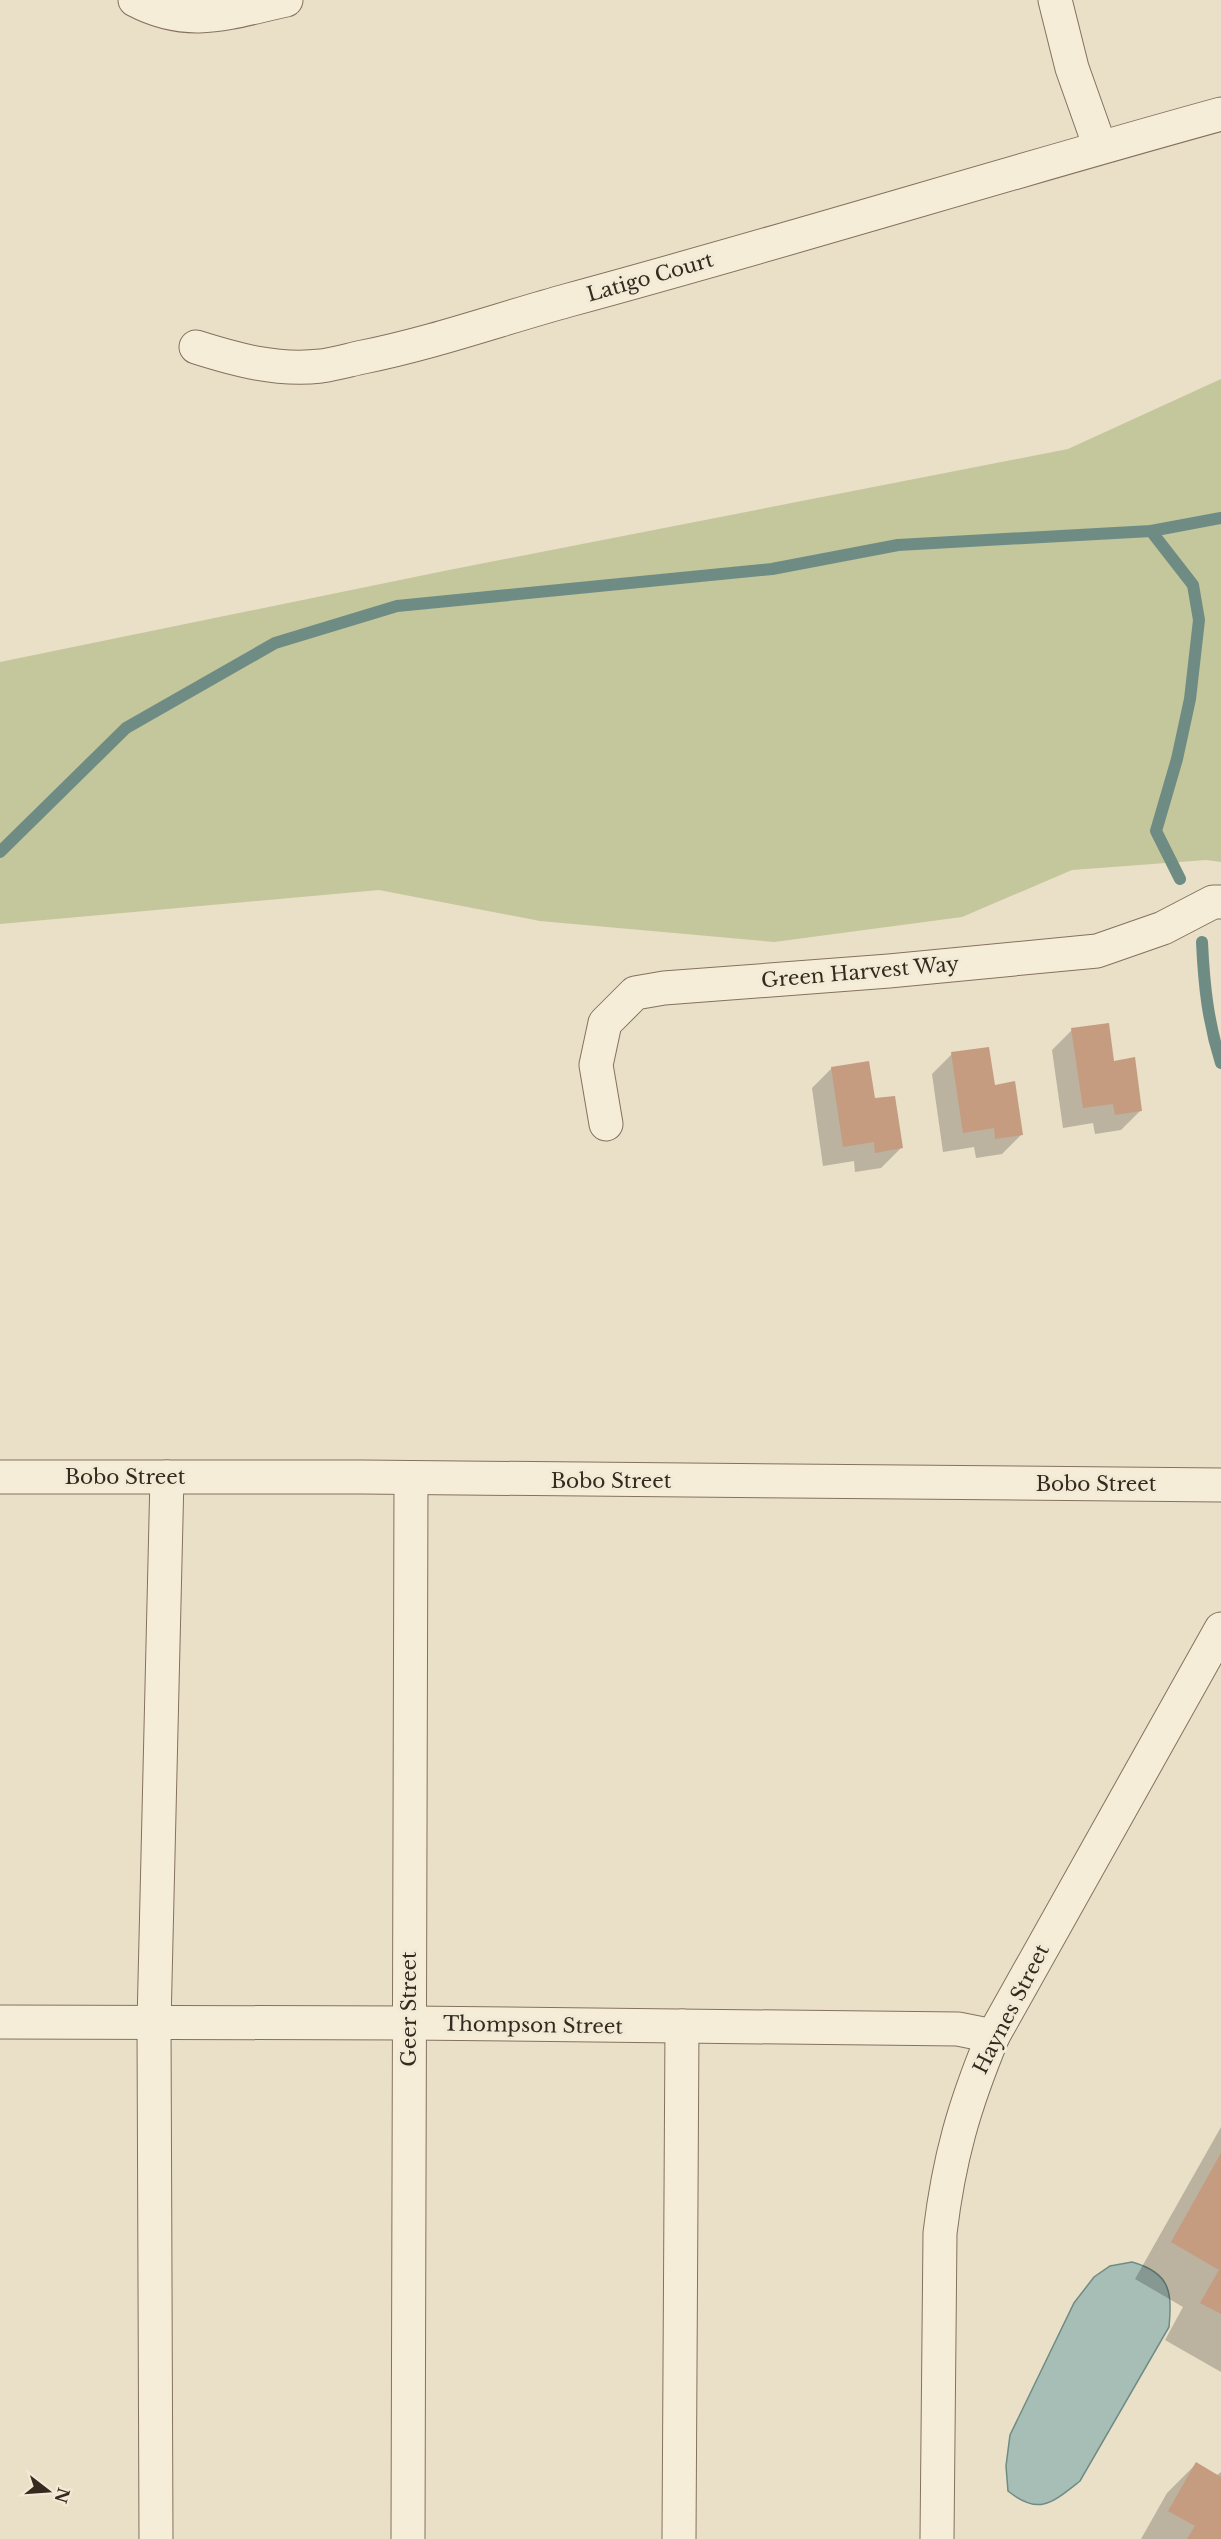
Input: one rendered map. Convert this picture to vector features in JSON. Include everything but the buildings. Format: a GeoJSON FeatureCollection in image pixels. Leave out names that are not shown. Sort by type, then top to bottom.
{"type":"FeatureCollection","features":[{"type":"Feature","properties":{"kind":"street"},"geometry":{"type":"LineString","coordinates":[[135,0],[151,9],[199,18],[286,0]]}},
{"type":"Feature","properties":{"kind":"street"},"geometry":{"type":"LineString","coordinates":[[1055,0],[1072,68],[1100,147]]}},
{"type":"Feature","properties":{"kind":"street","name":"Latigo Court"},"geometry":{"type":"LineString","coordinates":[[196,347],[239,361],[281,367],[321,366],[400,350],[1221,114]]}},
{"type":"Feature","properties":{"kind":"street","name":"Green Harvest Way"},"geometry":{"type":"LineString","coordinates":[[606,1124],[596,1065],[605,1023],[635,993],[664,988],[889,971],[1097,951],[1163,928],[1213,902],[1221,902]]}},
{"type":"Feature","properties":{"kind":"street","name":"Bobo Street"},"geometry":{"type":"LineString","coordinates":[[0,1477],[1221,1485]]}},
{"type":"Feature","properties":{"kind":"street"},"geometry":{"type":"LineString","coordinates":[[156,2539],[154,2023],[167,1477]]}},
{"type":"Feature","properties":{"kind":"street","name":"Geer Street"},"geometry":{"type":"LineString","coordinates":[[408,2539],[411,1479]]}},
{"type":"Feature","properties":{"kind":"street","name":"Haynes Street"},"geometry":{"type":"LineString","coordinates":[[937,2539],[940,2233],[946,2183],[955,2140],[970,2092],[993,2036],[1221,1629]]}},
{"type":"Feature","properties":{"kind":"street","name":"Thompson Street"},"geometry":{"type":"LineString","coordinates":[[0,2022],[409,2023],[958,2029],[993,2036]]}},
{"type":"Feature","properties":{"kind":"street"},"geometry":{"type":"LineString","coordinates":[[679,2539],[682,2026]]}},
{"type":"Feature","properties":{"kind":"green space"},"geometry":{"type":"Polygon","coordinates":[[[1221,379],[1221,862],[1206,860],[1072,870],[962,917],[774,942],[540,921],[379,890],[0,924],[0,662],[444,571],[1068,449],[1221,379]]]}},
{"type":"Feature","properties":{"kind":"water"},"geometry":{"type":"Polygon","coordinates":[[[1132,2262],[1155,2272],[1162,2278],[1169,2294],[1169,2327],[1080,2481],[1045,2504],[1037,2505],[1019,2499],[1008,2491],[1006,2466],[1010,2435],[1074,2303],[1094,2277],[1110,2266],[1132,2262]]]}},
{"type":"Feature","properties":{"kind":"waterway"},"geometry":{"type":"LineString","coordinates":[[0,852],[126,728],[275,643],[397,606],[772,569],[898,545],[1151,531],[1221,518]]}},
{"type":"Feature","properties":{"kind":"waterway"},"geometry":{"type":"LineString","coordinates":[[1151,531],[1193,585],[1199,620],[1190,699],[1177,759],[1156,831],[1180,879]]}},
{"type":"Feature","properties":{"kind":"waterway"},"geometry":{"type":"LineString","coordinates":[[1202,942],[1207,1004],[1221,1063]]}}]}
